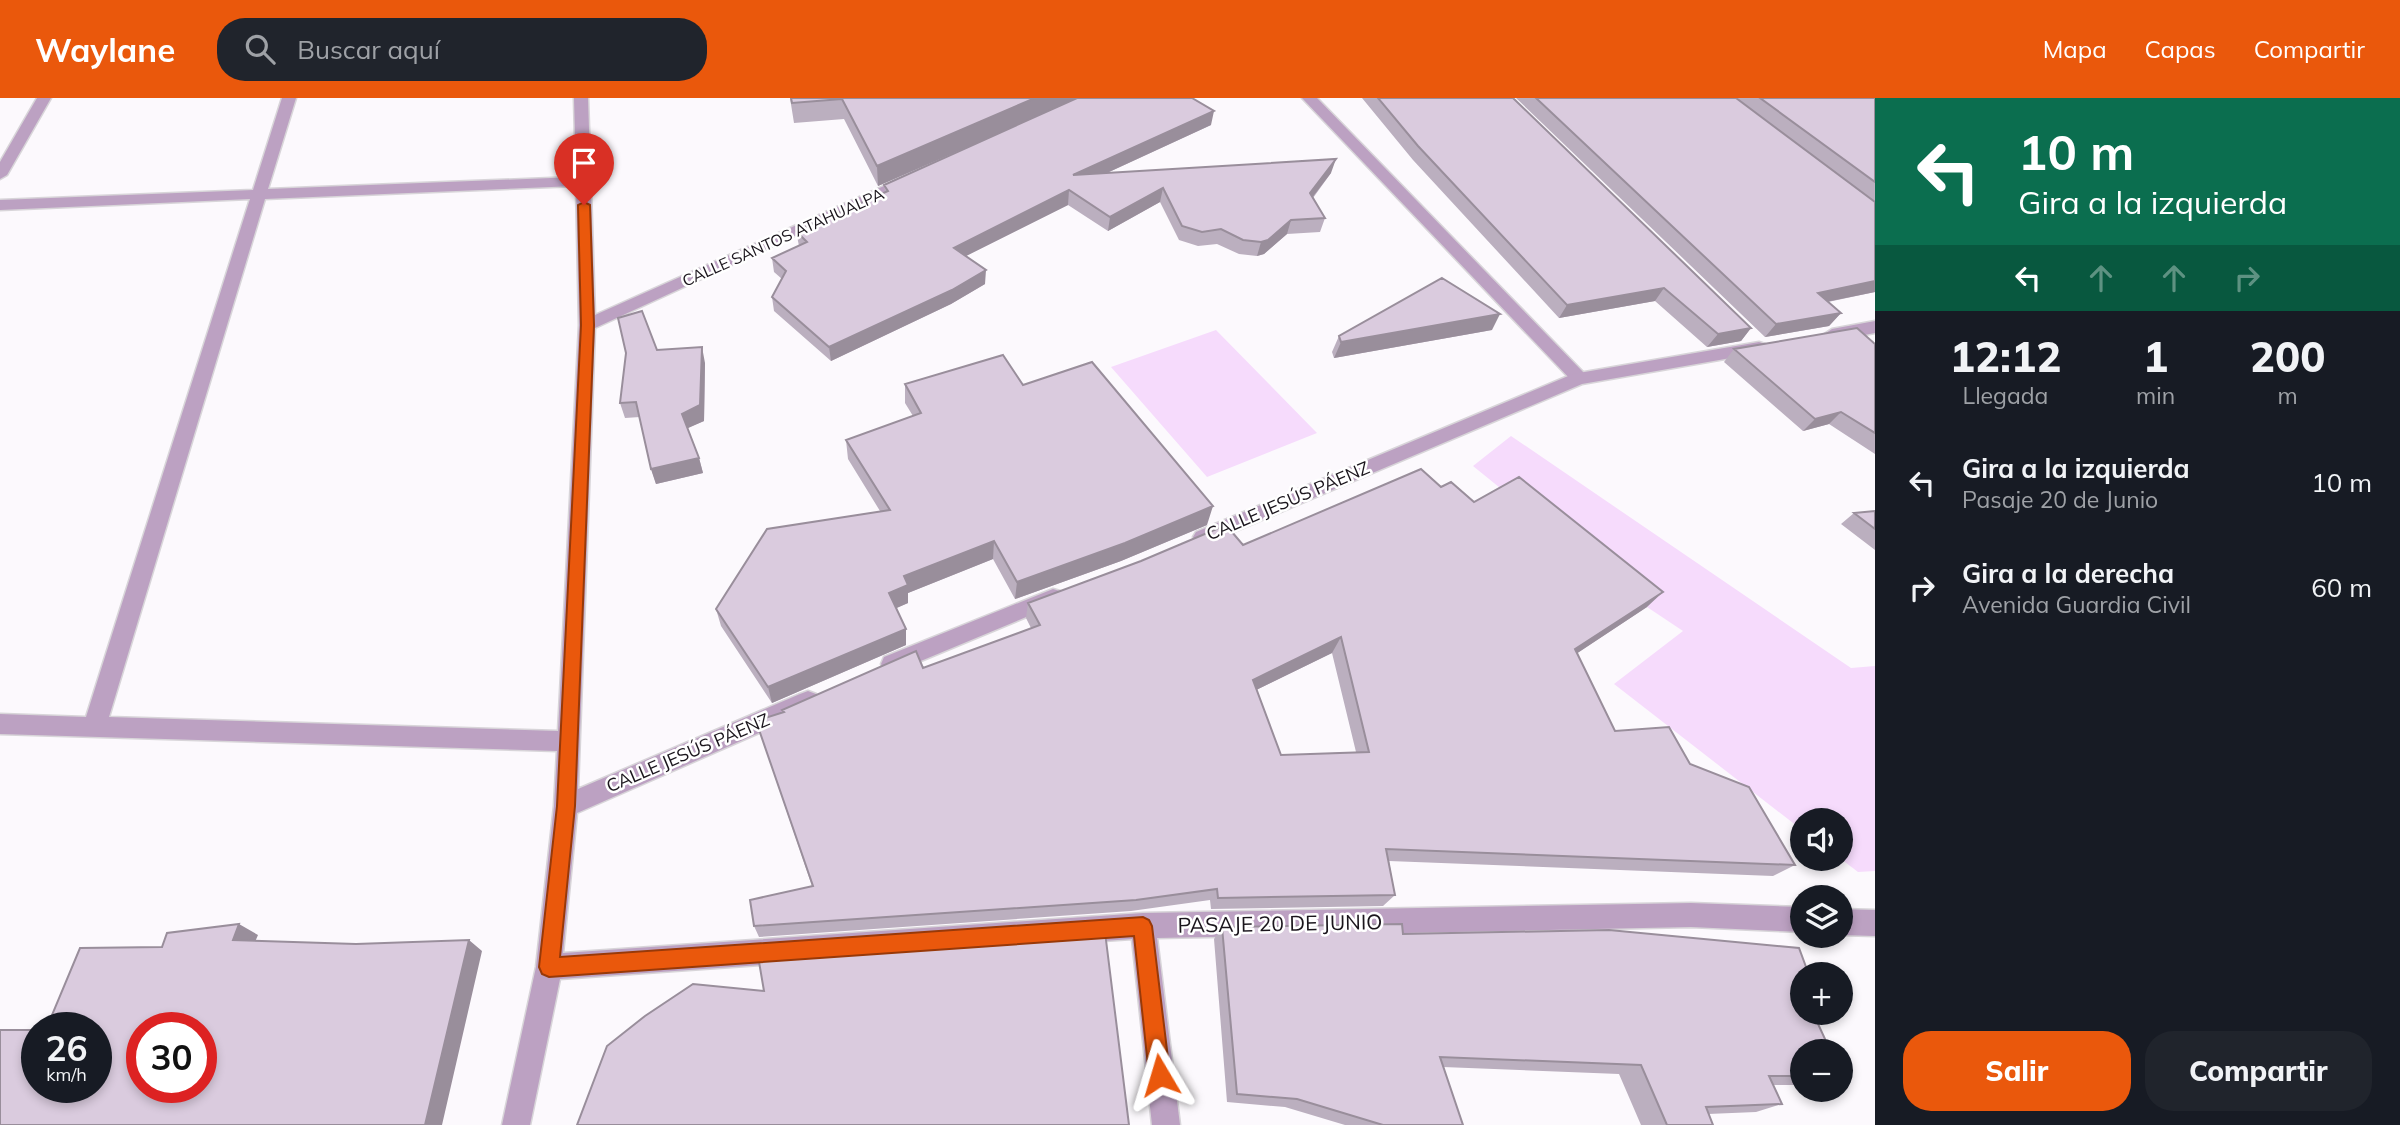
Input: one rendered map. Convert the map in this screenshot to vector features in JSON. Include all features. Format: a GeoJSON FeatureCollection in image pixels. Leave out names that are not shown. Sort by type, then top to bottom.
{"type":"FeatureCollection","features":[{"type":"Feature","properties":{"kind":"street"},"geometry":{"type":"LineString","coordinates":[[0,175],[44,98]]}},
{"type":"Feature","properties":{"kind":"street"},"geometry":{"type":"LineString","coordinates":[[95,725],[289,98]]}},
{"type":"Feature","properties":{"kind":"street"},"geometry":{"type":"LineString","coordinates":[[516,1125],[549,967],[566,806],[587,325],[581,98]]}},
{"type":"Feature","properties":{"kind":"street"},"geometry":{"type":"LineString","coordinates":[[1309,98],[1578,378]]}},
{"type":"Feature","properties":{"kind":"street","name":"CALLE SANTOS ATAHUALPA"},"geometry":{"type":"LineString","coordinates":[[587,325],[929,172]]}},
{"type":"Feature","properties":{"kind":"street"},"geometry":{"type":"LineString","coordinates":[[0,205],[583,181]]}},
{"type":"Feature","properties":{"kind":"street"},"geometry":{"type":"LineString","coordinates":[[1812,338],[1875,327]]}},
{"type":"Feature","properties":{"kind":"street","name":"CALLE JESÚS PÁENZ"},"geometry":{"type":"LineString","coordinates":[[1181,547],[1578,378],[1762,344]]}},
{"type":"Feature","properties":{"kind":"street"},"geometry":{"type":"LineString","coordinates":[[879,670],[1017,610],[1067,592]]}},
{"type":"Feature","properties":{"kind":"street","name":"CALLE JESÚS PÁENZ"},"geometry":{"type":"LineString","coordinates":[[566,806],[829,692]]}},
{"type":"Feature","properties":{"kind":"street"},"geometry":{"type":"LineString","coordinates":[[0,724],[568,741]]}},
{"type":"Feature","properties":{"kind":"street","name":"PASAJE 20 DE JUNIO"},"geometry":{"type":"LineString","coordinates":[[549,967],[1143,926],[1690,915],[1790,919]]}},
{"type":"Feature","properties":{"kind":"street"},"geometry":{"type":"LineString","coordinates":[[1853,922],[1875,923]]}},
{"type":"Feature","properties":{"kind":"street"},"geometry":{"type":"LineString","coordinates":[[1143,926],[1166,1125]]}},
{"type":"Feature","properties":{"kind":"shaded area"},"geometry":{"type":"Polygon","coordinates":[[[1216,330],[1317,433],[1207,477],[1111,367],[1216,330]]]}},
{"type":"Feature","properties":{"kind":"shaded area"},"geometry":{"type":"Polygon","coordinates":[[[1511,436],[1851,668],[1875,666],[1875,871],[1858,872],[1853,868],[1853,808],[1790,808],[1790,821],[1614,684],[1683,631],[1647,607],[1473,466],[1511,436]]]}},
{"type":"Feature","properties":{"kind":"building"},"geometry":{"type":"Polygon","coordinates":[[[791,98],[1035,98],[877,166],[842,99],[792,103],[791,98]]]}},
{"type":"Feature","properties":{"kind":"building"},"geometry":{"type":"Polygon","coordinates":[[[1077,98],[1192,98],[1214,111],[1073,175],[1336,159],[1310,193],[1325,218],[1291,220],[1268,240],[1261,242],[1243,240],[1221,229],[1202,232],[1182,226],[1163,188],[1110,217],[1069,190],[954,248],[986,270],[952,290],[829,347],[772,297],[786,271],[772,258],[807,242],[796,231],[888,191],[884,185],[1077,98]]]}},
{"type":"Feature","properties":{"kind":"building"},"geometry":{"type":"Polygon","coordinates":[[[1378,98],[1513,98],[1751,328],[1718,334],[1664,288],[1567,305],[1418,146],[1378,98]]]}},
{"type":"Feature","properties":{"kind":"building"},"geometry":{"type":"Polygon","coordinates":[[[1536,98],[1736,98],[1875,202],[1875,281],[1818,293],[1841,313],[1776,324],[1536,98]]]}},
{"type":"Feature","properties":{"kind":"building"},"geometry":{"type":"Polygon","coordinates":[[[1760,98],[1875,98],[1875,182],[1760,98]]]}},
{"type":"Feature","properties":{"kind":"building"},"geometry":{"type":"Polygon","coordinates":[[[1442,278],[1500,314],[1341,342],[1339,336],[1442,278]]]}},
{"type":"Feature","properties":{"kind":"building"},"geometry":{"type":"Polygon","coordinates":[[[642,311],[657,350],[702,347],[700,405],[682,414],[699,458],[651,469],[636,402],[620,403],[626,353],[618,318],[642,311]]]}},
{"type":"Feature","properties":{"kind":"building"},"geometry":{"type":"Polygon","coordinates":[[[1857,328],[1875,344],[1875,433],[1841,412],[1815,419],[1734,349],[1857,328]]]}},
{"type":"Feature","properties":{"kind":"building"},"geometry":{"type":"Polygon","coordinates":[[[1003,355],[1023,385],[1092,362],[1213,506],[1125,543],[1017,582],[994,541],[904,576],[908,585],[889,593],[906,629],[768,687],[716,609],[767,529],[890,510],[846,440],[921,413],[905,384],[1003,355]]]}},
{"type":"Feature","properties":{"kind":"building"},"geometry":{"type":"Polygon","coordinates":[[[1421,469],[1441,487],[1451,482],[1474,502],[1519,477],[1663,592],[1575,649],[1615,731],[1669,727],[1690,764],[1749,787],[1790,857],[1790,865],[1386,849],[1395,895],[1218,898],[1217,889],[1136,900],[754,926],[750,900],[813,886],[756,721],[784,712],[782,710],[916,651],[923,668],[1040,625],[1028,603],[1141,561],[1226,525],[1243,545],[1421,469]],[[1341,637],[1253,680],[1281,755],[1369,752],[1341,637]]]}},
{"type":"Feature","properties":{"kind":"building"},"geometry":{"type":"Polygon","coordinates":[[[1875,511],[1875,529],[1854,513],[1875,511]]]}},
{"type":"Feature","properties":{"kind":"building"},"geometry":{"type":"Polygon","coordinates":[[[239,924],[233,940],[356,944],[469,940],[425,1125],[0,1125],[0,1030],[21,1030],[21,1103],[112,1103],[112,1012],[53,1012],[80,948],[162,947],[167,933],[239,924]]]}},
{"type":"Feature","properties":{"kind":"building"},"geometry":{"type":"Polygon","coordinates":[[[1402,924],[1403,934],[1609,930],[1799,948],[1804,962],[1790,962],[1790,1025],[1819,1025],[1825,1039],[1790,1039],[1790,1076],[1769,1076],[1782,1104],[1706,1107],[1713,1125],[1667,1125],[1641,1065],[1440,1057],[1463,1125],[1383,1125],[1297,1099],[1237,1094],[1222,927],[1402,924]]]}},
{"type":"Feature","properties":{"kind":"building"},"geometry":{"type":"Polygon","coordinates":[[[1105,932],[1129,1125],[577,1125],[607,1046],[645,1016],[693,984],[764,991],[758,956],[1105,932]]]}},
{"type":"Feature","properties":{"kind":"route"},"geometry":{"type":"LineString","coordinates":[[584,205],[587,325],[566,806],[549,967],[1143,926],[1160,1075]]}}]}
